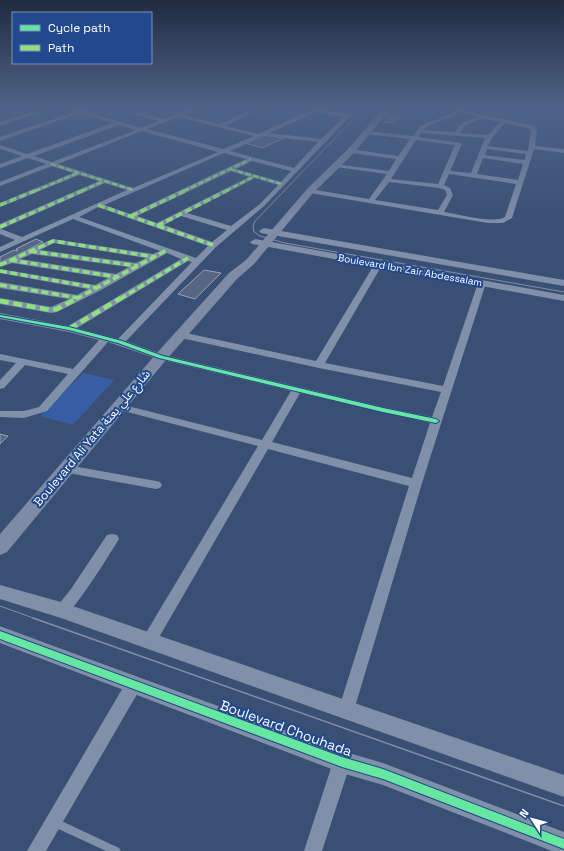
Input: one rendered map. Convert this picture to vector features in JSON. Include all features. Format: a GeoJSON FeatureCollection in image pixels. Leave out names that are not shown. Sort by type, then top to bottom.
{"type":"FeatureCollection","features":[{"type":"Feature","properties":{"kind":"main road","name":"Boulevard Ali Yata شارع علي يعتة"},"geometry":{"type":"LineString","coordinates":[[0,547],[161,357],[233,276],[250,262],[260,243],[300,190],[346,146]]}},
{"type":"Feature","properties":{"kind":"main road","name":"Boulevard Ali Yata شارع علي يعتة"},"geometry":{"type":"LineString","coordinates":[[269,232],[355,146]]}},
{"type":"Feature","properties":{"kind":"street"},"geometry":{"type":"LineString","coordinates":[[0,166],[53,146]]}},
{"type":"Feature","properties":{"kind":"street"},"geometry":{"type":"LineString","coordinates":[[0,184],[100,146]]}},
{"type":"Feature","properties":{"kind":"street"},"geometry":{"type":"LineString","coordinates":[[201,146],[296,170]]}},
{"type":"Feature","properties":{"kind":"street"},"geometry":{"type":"LineString","coordinates":[[0,250],[98,205],[238,146]]}},
{"type":"Feature","properties":{"kind":"street"},"geometry":{"type":"LineString","coordinates":[[69,329],[192,260],[213,245],[262,205],[318,146]]}},
{"type":"Feature","properties":{"kind":"street"},"geometry":{"type":"LineString","coordinates":[[371,201],[387,180],[408,146]]}},
{"type":"Feature","properties":{"kind":"street"},"geometry":{"type":"LineString","coordinates":[[440,186],[459,146]]}},
{"type":"Feature","properties":{"kind":"street"},"geometry":{"type":"LineString","coordinates":[[310,192],[488,221],[502,221],[508,218],[531,146]]}},
{"type":"Feature","properties":{"kind":"street"},"geometry":{"type":"LineString","coordinates":[[0,147],[133,190]]}},
{"type":"Feature","properties":{"kind":"street"},"geometry":{"type":"LineString","coordinates":[[473,175],[484,147],[564,151]]}},
{"type":"Feature","properties":{"kind":"street"},"geometry":{"type":"LineString","coordinates":[[350,151],[400,158]]}},
{"type":"Feature","properties":{"kind":"street"},"geometry":{"type":"LineString","coordinates":[[480,156],[526,162]]}},
{"type":"Feature","properties":{"kind":"street"},"geometry":{"type":"LineString","coordinates":[[131,216],[251,159]]}},
{"type":"Feature","properties":{"kind":"street"},"geometry":{"type":"LineString","coordinates":[[336,165],[391,173]]}},
{"type":"Feature","properties":{"kind":"street"},"geometry":{"type":"LineString","coordinates":[[230,169],[282,184]]}},
{"type":"Feature","properties":{"kind":"street"},"geometry":{"type":"LineString","coordinates":[[446,172],[519,182]]}},
{"type":"Feature","properties":{"kind":"street"},"geometry":{"type":"LineString","coordinates":[[0,205],[78,173]]}},
{"type":"Feature","properties":{"kind":"street"},"geometry":{"type":"LineString","coordinates":[[157,226],[255,176]]}},
{"type":"Feature","properties":{"kind":"street"},"geometry":{"type":"LineString","coordinates":[[387,180],[440,186],[448,189],[450,193],[440,213]]}},
{"type":"Feature","properties":{"kind":"street"},"geometry":{"type":"LineString","coordinates":[[0,227],[104,181]]}},
{"type":"Feature","properties":{"kind":"street"},"geometry":{"type":"LineString","coordinates":[[98,205],[213,245]]}},
{"type":"Feature","properties":{"kind":"street"},"geometry":{"type":"LineString","coordinates":[[181,214],[233,229]]}},
{"type":"Feature","properties":{"kind":"street"},"geometry":{"type":"LineString","coordinates":[[73,216],[192,260]]}},
{"type":"Feature","properties":{"kind":"street"},"geometry":{"type":"LineString","coordinates":[[0,231],[22,240]]}},
{"type":"Feature","properties":{"kind":"street","name":"Boulevard Ibn Zair Abdessalam"},"geometry":{"type":"LineString","coordinates":[[269,232],[564,283]]}},
{"type":"Feature","properties":{"kind":"street"},"geometry":{"type":"LineString","coordinates":[[36,233],[50,242]]}},
{"type":"Feature","properties":{"kind":"street"},"geometry":{"type":"LineString","coordinates":[[0,265],[50,242],[56,241],[155,257]]}},
{"type":"Feature","properties":{"kind":"street","name":"Boulevard Ibn Zair Abdessalam"},"geometry":{"type":"LineString","coordinates":[[260,243],[564,298]]}},
{"type":"Feature","properties":{"kind":"street"},"geometry":{"type":"LineString","coordinates":[[0,301],[51,310],[60,308],[166,250]]}},
{"type":"Feature","properties":{"kind":"street"},"geometry":{"type":"LineString","coordinates":[[30,251],[138,266]]}},
{"type":"Feature","properties":{"kind":"street"},"geometry":{"type":"LineString","coordinates":[[10,260],[117,277]]}},
{"type":"Feature","properties":{"kind":"street"},"geometry":{"type":"LineString","coordinates":[[120,342],[192,260]]}},
{"type":"Feature","properties":{"kind":"street"},"geometry":{"type":"LineString","coordinates":[[319,366],[378,265]]}},
{"type":"Feature","properties":{"kind":"street"},"geometry":{"type":"LineString","coordinates":[[0,272],[98,288]]}},
{"type":"Feature","properties":{"kind":"street"},"geometry":{"type":"LineString","coordinates":[[346,710],[416,483],[482,283]]}},
{"type":"Feature","properties":{"kind":"street"},"geometry":{"type":"LineString","coordinates":[[0,285],[79,298]]}},
{"type":"Feature","properties":{"kind":"street"},"geometry":{"type":"LineString","coordinates":[[1,318],[69,329],[120,342],[161,357],[297,390],[436,421]]}},
{"type":"Feature","properties":{"kind":"street"},"geometry":{"type":"LineString","coordinates":[[181,335],[319,366],[446,390]]}},
{"type":"Feature","properties":{"kind":"street"},"geometry":{"type":"LineString","coordinates":[[0,414],[24,415],[43,409],[106,338]]}},
{"type":"Feature","properties":{"kind":"street"},"geometry":{"type":"LineString","coordinates":[[0,357],[76,373]]}},
{"type":"Feature","properties":{"kind":"street"},"geometry":{"type":"LineString","coordinates":[[0,386],[23,362]]}},
{"type":"Feature","properties":{"kind":"street"},"geometry":{"type":"LineString","coordinates":[[149,641],[297,390]]}},
{"type":"Feature","properties":{"kind":"street"},"geometry":{"type":"LineString","coordinates":[[120,407],[416,483]]}},
{"type":"Feature","properties":{"kind":"street"},"geometry":{"type":"LineString","coordinates":[[67,469],[156,485]]}},
{"type":"Feature","properties":{"kind":"street"},"geometry":{"type":"LineString","coordinates":[[61,610],[76,592],[112,539]]}},
{"type":"Feature","properties":{"kind":"street"},"geometry":{"type":"LineString","coordinates":[[0,592],[61,610],[564,786]]}},
{"type":"Feature","properties":{"kind":"street","name":"Boulevard Chouhada"},"geometry":{"type":"LineString","coordinates":[[0,635],[342,762],[383,774],[564,844]]}},
{"type":"Feature","properties":{"kind":"street"},"geometry":{"type":"LineString","coordinates":[[36,851],[134,684]]}},
{"type":"Feature","properties":{"kind":"street"},"geometry":{"type":"LineString","coordinates":[[313,851],[342,762]]}},
{"type":"Feature","properties":{"kind":"lane"},"geometry":{"type":"LineString","coordinates":[[53,822],[116,851]]}},
{"type":"Feature","properties":{"kind":"shaded area"},"geometry":{"type":"Polygon","coordinates":[[[83,373],[114,380],[73,425],[40,416],[83,373]]]}},
{"type":"Feature","properties":{"kind":"building"},"geometry":{"type":"Polygon","coordinates":[[[254,146],[267,146],[262,148],[254,146]]]}},
{"type":"Feature","properties":{"kind":"building"},"geometry":{"type":"Polygon","coordinates":[[[36,239],[43,242],[0,264],[0,257],[14,250],[17,251],[18,250],[16,249],[36,239]]]}},
{"type":"Feature","properties":{"kind":"building"},"geometry":{"type":"Polygon","coordinates":[[[204,270],[221,273],[195,299],[178,294],[204,270]]]}},
{"type":"Feature","properties":{"kind":"building"},"geometry":{"type":"Polygon","coordinates":[[[0,434],[8,436],[0,444],[0,434]]]}},
{"type":"Feature","properties":{"kind":"tram line"},"geometry":{"type":"LineString","coordinates":[[328,146],[255,221],[253,226],[254,232],[260,236],[285,243],[564,292]]}},
{"type":"Feature","properties":{"kind":"tram line"},"geometry":{"type":"LineString","coordinates":[[0,606],[36,619]]}},
{"type":"Feature","properties":{"kind":"tram line"},"geometry":{"type":"LineString","coordinates":[[33,618],[564,806]]}},
{"type":"Feature","properties":{"kind":"tram line"},"geometry":{"type":"LineString","coordinates":[[0,627],[564,836]]}},
{"type":"Feature","properties":{"kind":"marked path"},"geometry":{"type":"LineString","coordinates":[[131,216],[251,159]]}},
{"type":"Feature","properties":{"kind":"marked path"},"geometry":{"type":"LineString","coordinates":[[51,164],[133,190]]}},
{"type":"Feature","properties":{"kind":"marked path"},"geometry":{"type":"LineString","coordinates":[[230,169],[282,184]]}},
{"type":"Feature","properties":{"kind":"marked path"},"geometry":{"type":"LineString","coordinates":[[0,205],[78,173]]}},
{"type":"Feature","properties":{"kind":"marked path"},"geometry":{"type":"LineString","coordinates":[[157,226],[255,176]]}},
{"type":"Feature","properties":{"kind":"marked path"},"geometry":{"type":"LineString","coordinates":[[0,227],[104,181]]}},
{"type":"Feature","properties":{"kind":"marked path"},"geometry":{"type":"LineString","coordinates":[[98,205],[213,245]]}},
{"type":"Feature","properties":{"kind":"marked path"},"geometry":{"type":"LineString","coordinates":[[0,265],[53,241],[155,257]]}},
{"type":"Feature","properties":{"kind":"marked path"},"geometry":{"type":"LineString","coordinates":[[0,301],[51,310],[57,309],[167,250]]}},
{"type":"Feature","properties":{"kind":"marked path"},"geometry":{"type":"LineString","coordinates":[[30,251],[138,266]]}},
{"type":"Feature","properties":{"kind":"marked path"},"geometry":{"type":"LineString","coordinates":[[69,329],[188,258]]}},
{"type":"Feature","properties":{"kind":"marked path"},"geometry":{"type":"LineString","coordinates":[[10,260],[117,277]]}},
{"type":"Feature","properties":{"kind":"marked path"},"geometry":{"type":"LineString","coordinates":[[0,271],[98,288]]}},
{"type":"Feature","properties":{"kind":"marked path"},"geometry":{"type":"LineString","coordinates":[[0,285],[79,298]]}},
{"type":"Feature","properties":{"kind":"cycle path"},"geometry":{"type":"LineString","coordinates":[[0,316],[69,329],[120,342],[161,357],[383,410],[436,421]]}},
{"type":"Feature","properties":{"kind":"cycle path"},"geometry":{"type":"LineString","coordinates":[[0,635],[342,762],[383,774],[564,844]]}}]}
